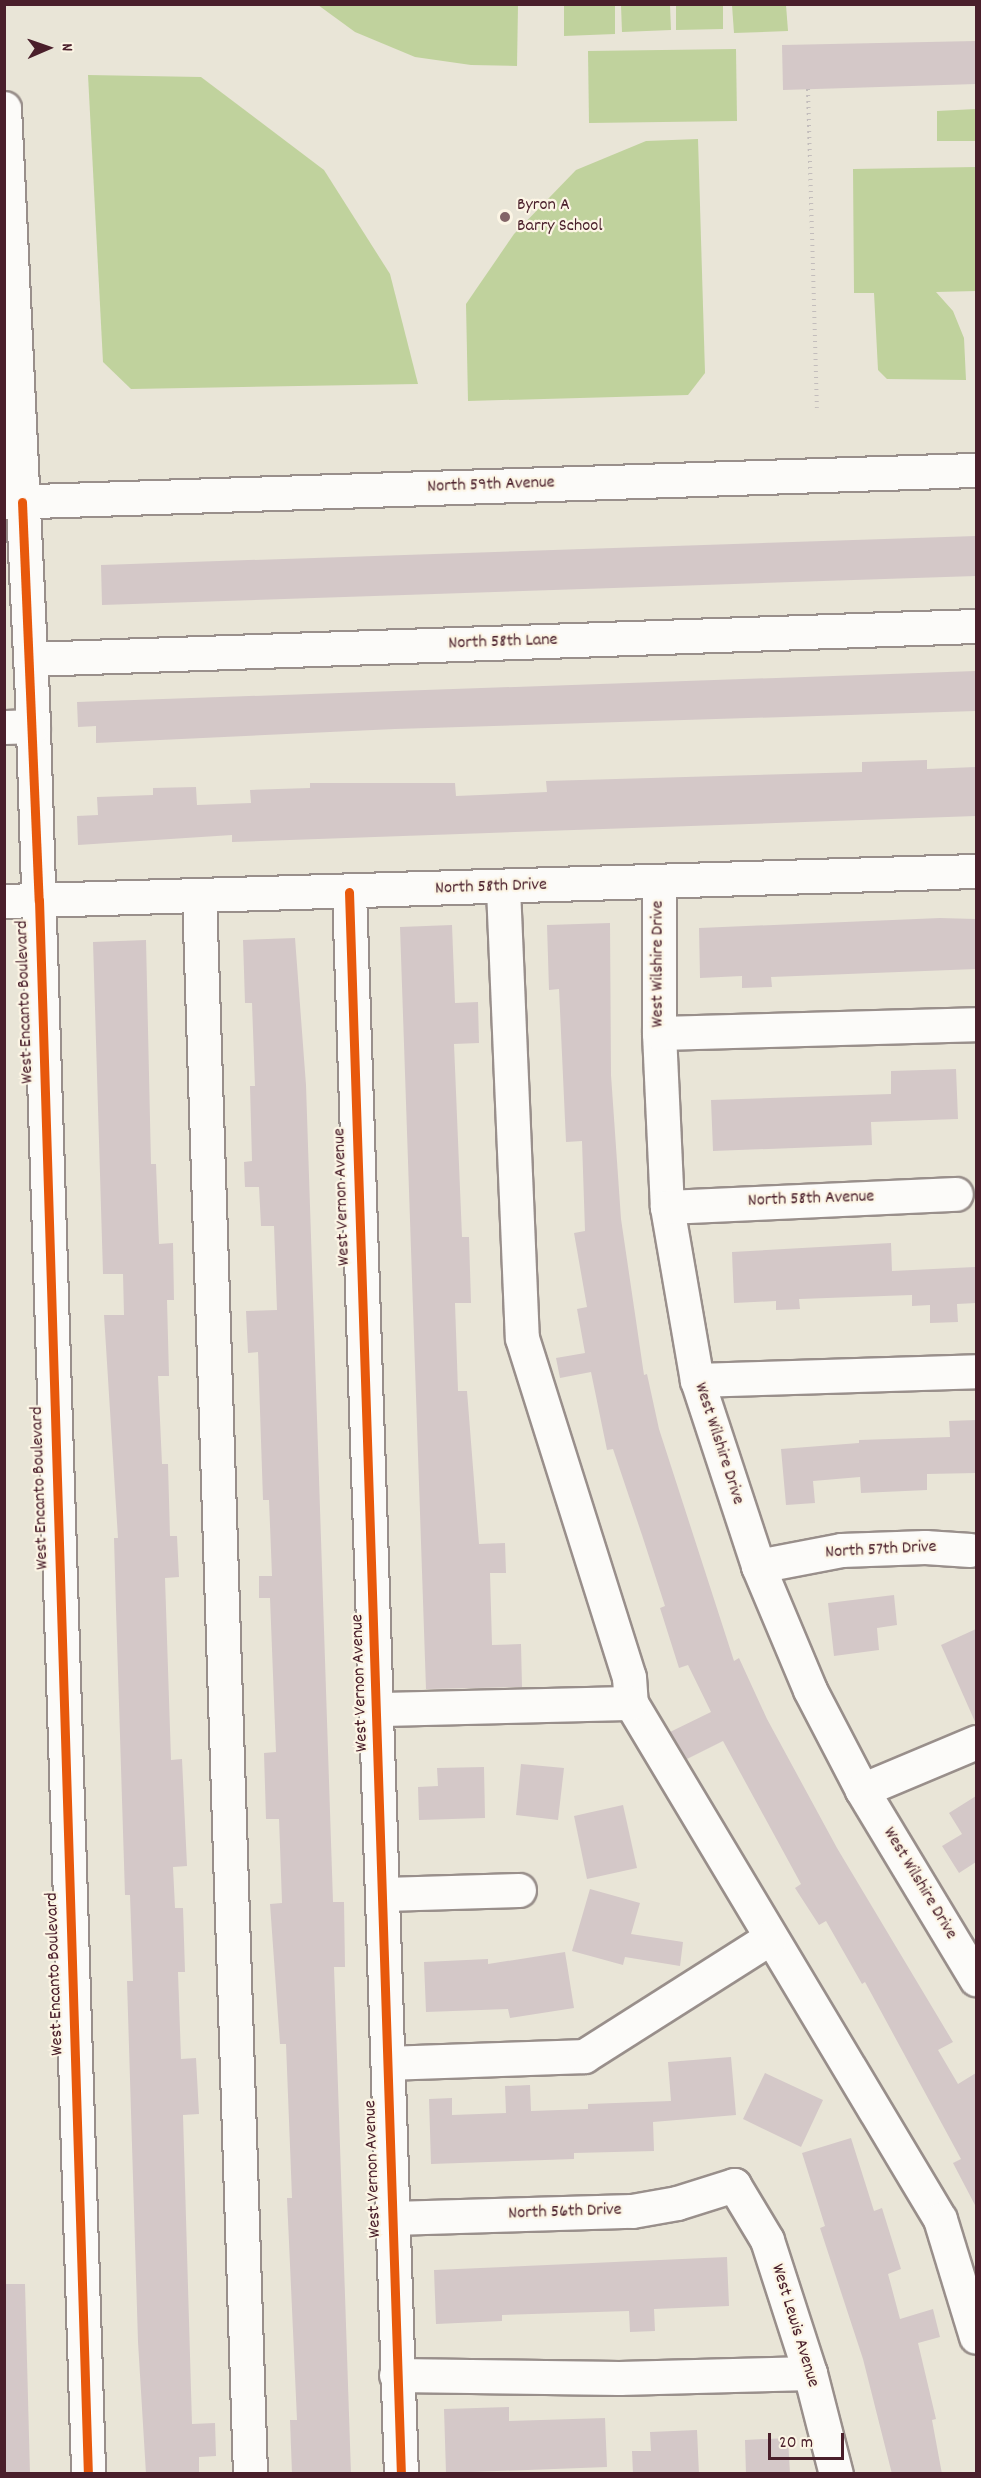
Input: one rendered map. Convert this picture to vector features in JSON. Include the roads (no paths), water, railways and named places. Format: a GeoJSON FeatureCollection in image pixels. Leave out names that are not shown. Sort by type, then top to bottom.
{"type":"FeatureCollection","features":[{"type":"Feature","properties":{"kind":"street","name":"West Encanto Boulevard"},"geometry":{"type":"LineString","coordinates":[[4,108],[13,502],[30,659],[19,727],[39,900],[88,2474]]}},
{"type":"Feature","properties":{"kind":"street","name":"North 59th Avenue"},"geometry":{"type":"LineString","coordinates":[[13,502],[976,470]]}},
{"type":"Feature","properties":{"kind":"street","name":"North 58th Lane"},"geometry":{"type":"LineString","coordinates":[[30,659],[976,626]]}},
{"type":"Feature","properties":{"kind":"street","name":"North 58th Drive"},"geometry":{"type":"LineString","coordinates":[[4,901],[504,888],[976,871]]}},
{"type":"Feature","properties":{"kind":"street","name":"West Wilshire Drive"},"geometry":{"type":"LineString","coordinates":[[659,881],[659,1033],[667,1207],[697,1380],[758,1566],[810,1690],[862,1790],[972,1960]]}},
{"type":"Feature","properties":{"kind":"street"},"geometry":{"type":"LineString","coordinates":[[504,888],[522,1338],[629,1677],[631,1703],[940,2219],[976,2337]]}},
{"type":"Feature","properties":{"kind":"street","name":"West Vernon Avenue"},"geometry":{"type":"LineString","coordinates":[[349,892],[379,1709],[396,2375],[401,2474]]}},
{"type":"Feature","properties":{"kind":"street"},"geometry":{"type":"LineString","coordinates":[[199,895],[250,2474]]}},
{"type":"Feature","properties":{"kind":"street"},"geometry":{"type":"LineString","coordinates":[[659,1033],[976,1024]]}},
{"type":"Feature","properties":{"kind":"street","name":"North 58th Avenue"},"geometry":{"type":"LineString","coordinates":[[667,1207],[956,1194]]}},
{"type":"Feature","properties":{"kind":"street"},"geometry":{"type":"LineString","coordinates":[[697,1380],[976,1371]]}},
{"type":"Feature","properties":{"kind":"street","name":"North 57th Drive"},"geometry":{"type":"LineString","coordinates":[[758,1566],[841,1550],[970,1550]]}},
{"type":"Feature","properties":{"kind":"street"},"geometry":{"type":"LineString","coordinates":[[379,1709],[631,1703]]}},
{"type":"Feature","properties":{"kind":"street"},"geometry":{"type":"LineString","coordinates":[[862,1790],[976,1742]]}},
{"type":"Feature","properties":{"kind":"street"},"geometry":{"type":"LineString","coordinates":[[384,1894],[519,1890]]}},
{"type":"Feature","properties":{"kind":"street"},"geometry":{"type":"LineString","coordinates":[[388,2063],[584,2056],[770,1938]]}},
{"type":"Feature","properties":{"kind":"street","name":"North 56th Drive"},"geometry":{"type":"LineString","coordinates":[[392,2218],[632,2211],[677,2203],[734,2185]]}},
{"type":"Feature","properties":{"kind":"street","name":"West Lewis Avenue"},"geometry":{"type":"LineString","coordinates":[[734,2185],[767,2240],[810,2373],[836,2474]]}},
{"type":"Feature","properties":{"kind":"street"},"geometry":{"type":"LineString","coordinates":[[396,2375],[619,2378],[810,2373]]}},
{"type":"Feature","properties":{"kind":"place","name":"Byron A Barry School"},"geometry":{"type":"Point","coordinates":[505,217]}}]}
